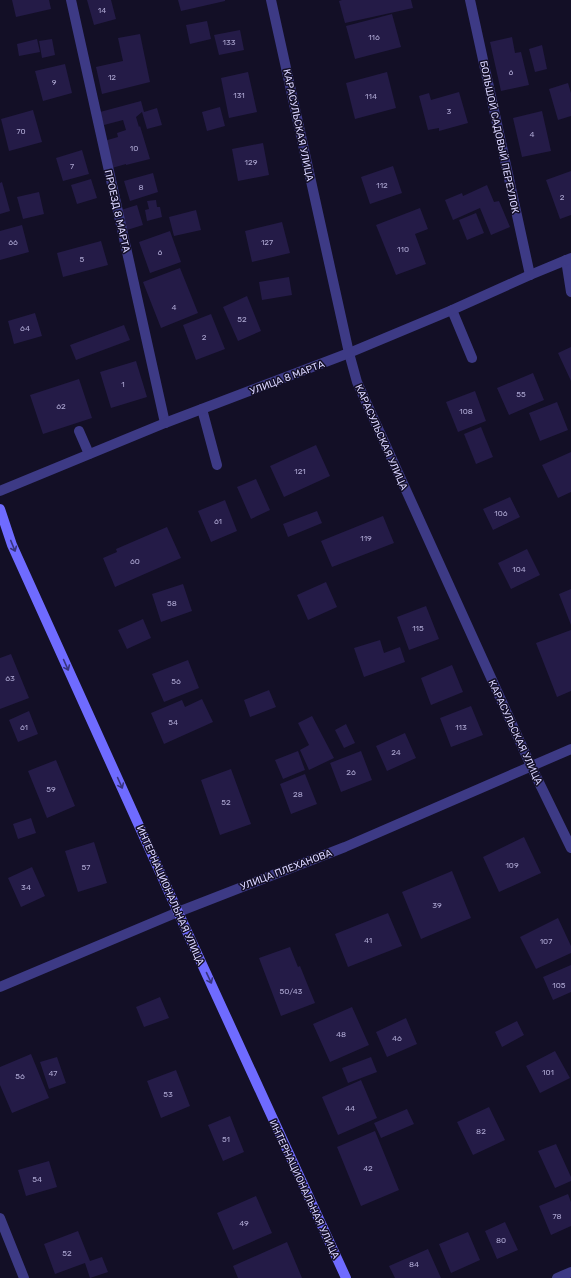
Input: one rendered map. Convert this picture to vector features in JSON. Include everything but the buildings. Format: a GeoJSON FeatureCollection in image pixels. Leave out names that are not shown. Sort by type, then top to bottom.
{"type":"FeatureCollection","features":[{"type":"Feature","properties":{"kind":"main road","name":"ИНТЕРНАЦИОНАЛЬНАЯ УЛИЦА"},"geometry":{"type":"LineString","coordinates":[[0,509],[12,545],[346,1278]]}},
{"type":"Feature","properties":{"kind":"street","name":"ПРОЕЗД 8 МАРТА"},"geometry":{"type":"LineString","coordinates":[[71,0],[165,423]]}},
{"type":"Feature","properties":{"kind":"street","name":"КАРАСУЛЬСКАЯ УЛИЦА"},"geometry":{"type":"LineString","coordinates":[[271,0],[349,353],[357,382],[531,766],[571,848]]}},
{"type":"Feature","properties":{"kind":"street","name":"БОЛЬШОЙ САДОВЫЙ ПЕРЕУЛОК"},"geometry":{"type":"LineString","coordinates":[[470,0],[530,275]]}},
{"type":"Feature","properties":{"kind":"street","name":"УЛИЦА 8 МАРТА"},"geometry":{"type":"LineString","coordinates":[[0,492],[165,423],[349,353],[568,259]]}},
{"type":"Feature","properties":{"kind":"street"},"geometry":{"type":"LineString","coordinates":[[568,259],[571,292]]}},
{"type":"Feature","properties":{"kind":"street"},"geometry":{"type":"LineString","coordinates":[[452,310],[472,358]]}},
{"type":"Feature","properties":{"kind":"street"},"geometry":{"type":"LineString","coordinates":[[202,409],[217,465]]}},
{"type":"Feature","properties":{"kind":"street"},"geometry":{"type":"LineString","coordinates":[[79,431],[89,454]]}},
{"type":"Feature","properties":{"kind":"street","name":"УЛИЦА ПЛЕХАНОВА"},"geometry":{"type":"LineString","coordinates":[[0,987],[178,912],[345,847],[571,749]]}},
{"type":"Feature","properties":{"kind":"street"},"geometry":{"type":"LineString","coordinates":[[0,1218],[24,1278]]}},
{"type":"Feature","properties":{"kind":"street"},"geometry":{"type":"LineString","coordinates":[[557,1278],[571,1272]]}}]}
